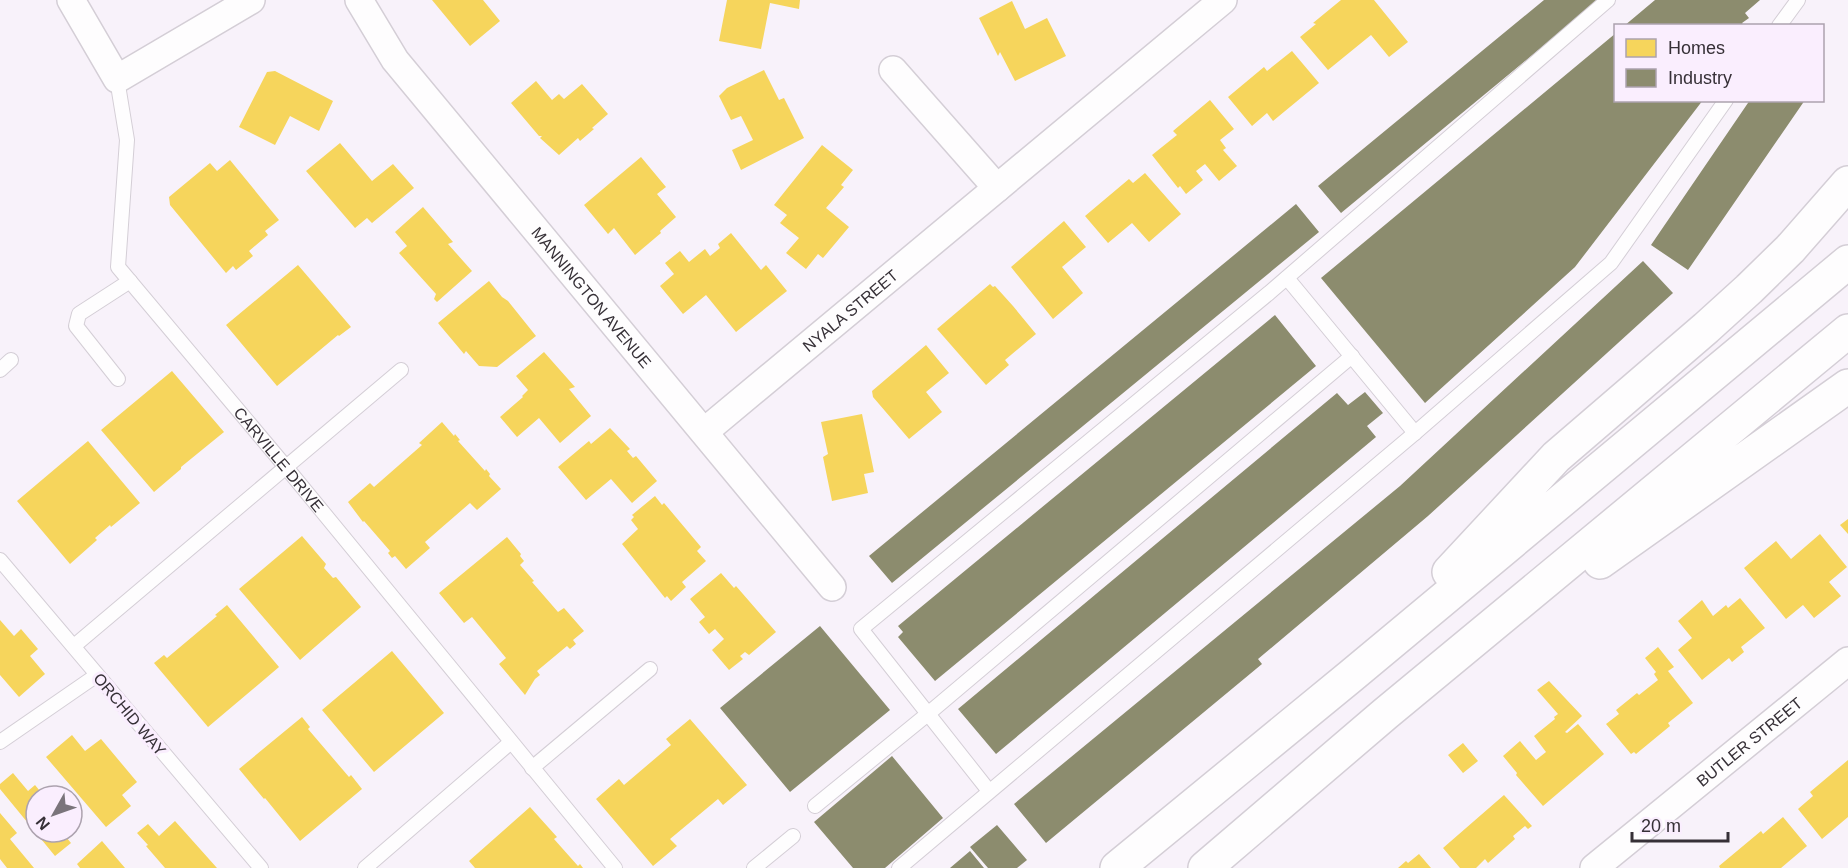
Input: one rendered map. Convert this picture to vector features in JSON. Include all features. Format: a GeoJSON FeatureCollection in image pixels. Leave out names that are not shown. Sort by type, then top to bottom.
{"type":"FeatureCollection","features":[{"type":"Feature","properties":{"kind":"highway"},"geometry":{"type":"LineString","coordinates":[[1351,676],[1556,457],[1749,289],[1790,249],[1848,183]]}},
{"type":"Feature","properties":{"kind":"highway"},"geometry":{"type":"LineString","coordinates":[[1117,868],[1848,262]]}},
{"type":"Feature","properties":{"kind":"highway"},"geometry":{"type":"LineString","coordinates":[[1205,868],[1385,714],[1848,331]]}},
{"type":"Feature","properties":{"kind":"highway"},"geometry":{"type":"LineString","coordinates":[[1385,714],[1848,386]]}},
{"type":"Feature","properties":{"kind":"street","name":"CARVILLE DRIVE"},"geometry":{"type":"LineString","coordinates":[[70,0],[117,79]]}},
{"type":"Feature","properties":{"kind":"street"},"geometry":{"type":"LineString","coordinates":[[117,79],[251,0]]}},
{"type":"Feature","properties":{"kind":"street","name":"MANNINGTON AVENUE"},"geometry":{"type":"LineString","coordinates":[[359,0],[395,60],[832,587]]}},
{"type":"Feature","properties":{"kind":"street","name":"NYALA STREET"},"geometry":{"type":"LineString","coordinates":[[704,432],[1223,0]]}},
{"type":"Feature","properties":{"kind":"street"},"geometry":{"type":"LineString","coordinates":[[893,70],[997,188]]}},
{"type":"Feature","properties":{"kind":"street","name":"BUTLER STREET"},"geometry":{"type":"LineString","coordinates":[[1594,868],[1848,661]]}},
{"type":"Feature","properties":{"kind":"lane"},"geometry":{"type":"LineString","coordinates":[[989,791],[861,629],[1287,278],[1608,0]]}},
{"type":"Feature","properties":{"kind":"lane"},"geometry":{"type":"LineString","coordinates":[[1780,24],[1798,0]]}},
{"type":"Feature","properties":{"kind":"lane","name":"CARVILLE DRIVE"},"geometry":{"type":"LineString","coordinates":[[117,79],[127,140],[118,267],[285,466],[615,868]]}},
{"type":"Feature","properties":{"kind":"lane"},"geometry":{"type":"LineString","coordinates":[[899,868],[1415,433],[1611,262],[1725,102]]}},
{"type":"Feature","properties":{"kind":"lane"},"geometry":{"type":"LineString","coordinates":[[1287,278],[1415,433]]}},
{"type":"Feature","properties":{"kind":"lane"},"geometry":{"type":"LineString","coordinates":[[118,379],[76,326],[79,314],[130,281]]}},
{"type":"Feature","properties":{"kind":"lane"},"geometry":{"type":"LineString","coordinates":[[815,806],[929,713],[1352,356]]}},
{"type":"Feature","properties":{"kind":"lane"},"geometry":{"type":"LineString","coordinates":[[74,646],[401,370]]}},
{"type":"Feature","properties":{"kind":"lane","name":"ORCHID WAY"},"geometry":{"type":"LineString","coordinates":[[0,560],[261,868]]}},
{"type":"Feature","properties":{"kind":"lane"},"geometry":{"type":"LineString","coordinates":[[532,768],[650,669]]}},
{"type":"Feature","properties":{"kind":"lane"},"geometry":{"type":"LineString","coordinates":[[0,742],[97,675]]}},
{"type":"Feature","properties":{"kind":"lane"},"geometry":{"type":"LineString","coordinates":[[365,868],[511,742]]}},
{"type":"Feature","properties":{"kind":"lane"},"geometry":{"type":"LineString","coordinates":[[754,868],[793,836]]}},
{"type":"Feature","properties":{"kind":"building: Homes"},"geometry":{"type":"Polygon","coordinates":[[[432,0],[483,0],[500,21],[470,46],[432,0]]]}},
{"type":"Feature","properties":{"kind":"building: Homes"},"geometry":{"type":"Polygon","coordinates":[[[727,0],[800,0],[799,9],[770,3],[761,49],[719,41],[727,0]]]}},
{"type":"Feature","properties":{"kind":"building: Homes"},"geometry":{"type":"Polygon","coordinates":[[[1341,0],[1374,0],[1408,42],[1389,57],[1371,35],[1328,70],[1300,37],[1341,0]]]}},
{"type":"Feature","properties":{"kind":"building: Homes"},"geometry":{"type":"Polygon","coordinates":[[[1012,1],[1025,29],[1047,18],[1066,56],[1015,81],[1000,52],[998,56],[979,18],[1012,1]]]}},
{"type":"Feature","properties":{"kind":"building: Homes"},"geometry":{"type":"Polygon","coordinates":[[[1292,51],[1319,83],[1273,121],[1267,113],[1252,126],[1228,97],[1264,67],[1267,71],[1292,51]]]}},
{"type":"Feature","properties":{"kind":"building: Homes"},"geometry":{"type":"Polygon","coordinates":[[[764,70],[779,100],[784,98],[804,138],[741,170],[732,150],[753,140],[741,116],[731,120],[719,96],[727,88],[764,70]]]}},
{"type":"Feature","properties":{"kind":"building: Homes"},"geometry":{"type":"Polygon","coordinates":[[[275,71],[333,101],[319,131],[290,116],[275,145],[239,127],[267,72],[275,71]]]}},
{"type":"Feature","properties":{"kind":"building: Homes"},"geometry":{"type":"Polygon","coordinates":[[[536,81],[552,100],[559,94],[564,99],[582,84],[608,114],[580,141],[578,138],[559,155],[540,138],[542,136],[539,136],[511,103],[536,81]]]}},
{"type":"Feature","properties":{"kind":"building: Homes"},"geometry":{"type":"Polygon","coordinates":[[[1210,100],[1234,129],[1220,140],[1226,148],[1223,150],[1237,166],[1219,181],[1205,164],[1196,171],[1203,180],[1186,194],[1180,186],[1178,188],[1152,155],[1177,135],[1173,131],[1210,100]]]}},
{"type":"Feature","properties":{"kind":"building: Homes"},"geometry":{"type":"Polygon","coordinates":[[[340,143],[372,181],[393,164],[414,188],[372,223],[367,218],[355,228],[306,171],[340,143]]]}},
{"type":"Feature","properties":{"kind":"building: Homes"},"geometry":{"type":"Polygon","coordinates":[[[822,145],[853,170],[841,185],[844,187],[826,208],[849,227],[823,258],[818,254],[806,269],[786,253],[799,238],[780,223],[787,215],[774,205],[822,145]]]}},
{"type":"Feature","properties":{"kind":"building: Homes"},"geometry":{"type":"Polygon","coordinates":[[[641,157],[666,187],[657,194],[676,217],[635,255],[614,228],[608,234],[584,205],[641,157]]]}},
{"type":"Feature","properties":{"kind":"building: Homes"},"geometry":{"type":"Polygon","coordinates":[[[230,160],[279,220],[265,231],[268,235],[249,251],[253,256],[236,270],[233,266],[226,273],[170,205],[169,197],[210,163],[217,171],[230,160]]]}},
{"type":"Feature","properties":{"kind":"building: Homes"},"geometry":{"type":"Polygon","coordinates":[[[1145,173],[1181,214],[1149,242],[1132,223],[1108,243],[1085,216],[1129,179],[1133,183],[1145,173]]]}},
{"type":"Feature","properties":{"kind":"building: Homes"},"geometry":{"type":"Polygon","coordinates":[[[423,207],[453,242],[448,244],[472,271],[437,302],[434,299],[436,294],[399,253],[407,246],[395,232],[423,207]]]}},
{"type":"Feature","properties":{"kind":"building: Homes"},"geometry":{"type":"Polygon","coordinates":[[[1064,221],[1086,247],[1062,267],[1083,293],[1053,319],[1011,267],[1064,221]]]}},
{"type":"Feature","properties":{"kind":"building: Homes"},"geometry":{"type":"Polygon","coordinates":[[[731,233],[761,270],[766,265],[787,291],[736,332],[706,295],[683,314],[660,286],[674,274],[665,263],[680,251],[689,262],[705,249],[710,256],[720,248],[718,244],[731,233]]]}},
{"type":"Feature","properties":{"kind":"building: Homes"},"geometry":{"type":"Polygon","coordinates":[[[298,265],[351,327],[338,335],[277,386],[226,325],[298,265]]]}},
{"type":"Feature","properties":{"kind":"building: Homes"},"geometry":{"type":"Polygon","coordinates":[[[489,281],[536,336],[497,367],[479,366],[466,351],[464,354],[438,323],[489,281]]]}},
{"type":"Feature","properties":{"kind":"building: Homes"},"geometry":{"type":"Polygon","coordinates":[[[990,284],[995,286],[1036,334],[1005,360],[1009,365],[986,385],[937,329],[990,284]]]}},
{"type":"Feature","properties":{"kind":"building: Homes"},"geometry":{"type":"Polygon","coordinates":[[[926,345],[949,373],[926,392],[942,412],[909,439],[873,397],[872,391],[926,345]]]}},
{"type":"Feature","properties":{"kind":"building: Homes"},"geometry":{"type":"Polygon","coordinates":[[[544,352],[575,387],[569,389],[591,416],[560,443],[539,418],[517,437],[500,417],[528,390],[516,376],[544,352]]]}},
{"type":"Feature","properties":{"kind":"building: Homes"},"geometry":{"type":"Polygon","coordinates":[[[172,371],[224,432],[154,492],[101,430],[172,371]]]}},
{"type":"Feature","properties":{"kind":"building: Homes"},"geometry":{"type":"Polygon","coordinates":[[[862,414],[874,472],[864,474],[868,493],[832,501],[823,457],[828,454],[821,422],[862,414]]]}},
{"type":"Feature","properties":{"kind":"building: Homes"},"geometry":{"type":"Polygon","coordinates":[[[442,422],[454,436],[455,434],[460,440],[458,441],[485,471],[486,469],[501,489],[477,510],[470,503],[425,542],[430,548],[406,569],[395,556],[392,558],[388,553],[390,551],[348,502],[370,483],[374,487],[422,445],[419,443],[442,422]]]}},
{"type":"Feature","properties":{"kind":"building: Homes"},"geometry":{"type":"Polygon","coordinates":[[[610,428],[630,449],[627,451],[633,458],[636,456],[657,481],[632,503],[611,479],[586,500],[558,467],[589,441],[591,444],[610,428]]]}},
{"type":"Feature","properties":{"kind":"building: Homes"},"geometry":{"type":"Polygon","coordinates":[[[88,441],[140,503],[95,538],[97,540],[70,564],[17,501],[88,441]]]}},
{"type":"Feature","properties":{"kind":"building: Homes"},"geometry":{"type":"Polygon","coordinates":[[[655,496],[662,505],[664,503],[701,547],[697,551],[706,561],[682,582],[686,587],[671,601],[667,596],[665,598],[622,544],[638,529],[631,520],[634,517],[632,515],[655,496]]]}},
{"type":"Feature","properties":{"kind":"building: Homes"},"geometry":{"type":"Polygon","coordinates":[[[1848,519],[1848,534],[1840,525],[1848,519]]]}},
{"type":"Feature","properties":{"kind":"building: Homes"},"geometry":{"type":"Polygon","coordinates":[[[1820,534],[1847,567],[1829,582],[1841,596],[1814,618],[1803,605],[1786,619],[1744,568],[1776,541],[1791,559],[1820,534]]]}},
{"type":"Feature","properties":{"kind":"building: Homes"},"geometry":{"type":"Polygon","coordinates":[[[302,536],[326,564],[324,568],[333,578],[336,577],[361,607],[300,660],[239,589],[302,536]]]}},
{"type":"Feature","properties":{"kind":"building: Homes"},"geometry":{"type":"Polygon","coordinates":[[[507,537],[521,554],[524,561],[520,565],[534,581],[532,582],[558,612],[564,608],[584,631],[573,640],[576,644],[570,649],[567,646],[537,671],[540,675],[525,695],[499,664],[506,658],[472,617],[464,623],[439,593],[507,537]]]}},
{"type":"Feature","properties":{"kind":"building: Homes"},"geometry":{"type":"Polygon","coordinates":[[[721,573],[734,588],[736,586],[776,632],[749,655],[745,652],[740,656],[743,659],[729,670],[712,650],[724,639],[715,629],[709,634],[699,622],[705,617],[690,599],[721,573]]]}},
{"type":"Feature","properties":{"kind":"building: Homes"},"geometry":{"type":"Polygon","coordinates":[[[1740,598],[1765,628],[1741,647],[1744,652],[1732,662],[1729,658],[1702,680],[1678,650],[1692,638],[1678,621],[1702,600],[1713,616],[1726,605],[1728,608],[1740,598]]]}},
{"type":"Feature","properties":{"kind":"building: Homes"},"geometry":{"type":"Polygon","coordinates":[[[227,605],[279,667],[208,727],[154,663],[164,655],[167,658],[227,605]]]}},
{"type":"Feature","properties":{"kind":"building: Homes"},"geometry":{"type":"Polygon","coordinates":[[[0,620],[14,636],[21,629],[38,649],[30,656],[45,674],[19,697],[0,675],[0,620]]]}},
{"type":"Feature","properties":{"kind":"building: Homes"},"geometry":{"type":"Polygon","coordinates":[[[1658,647],[1674,667],[1668,671],[1693,703],[1668,723],[1670,726],[1636,754],[1634,752],[1631,754],[1606,724],[1619,714],[1616,710],[1658,680],[1654,674],[1656,672],[1645,658],[1658,647]]]}},
{"type":"Feature","properties":{"kind":"building: Homes"},"geometry":{"type":"Polygon","coordinates":[[[392,651],[444,713],[374,772],[322,710],[392,651]]]}},
{"type":"Feature","properties":{"kind":"building: Homes"},"geometry":{"type":"Polygon","coordinates":[[[1549,681],[1582,716],[1565,732],[1567,733],[1578,724],[1604,754],[1543,806],[1503,756],[1520,741],[1536,760],[1546,752],[1534,736],[1558,714],[1537,690],[1549,681]]]}},
{"type":"Feature","properties":{"kind":"building: Homes"},"geometry":{"type":"Polygon","coordinates":[[[302,717],[310,727],[308,729],[362,789],[300,841],[239,769],[302,717]]]}},
{"type":"Feature","properties":{"kind":"building: Homes"},"geometry":{"type":"Polygon","coordinates":[[[690,719],[747,785],[723,805],[718,799],[670,839],[677,846],[653,866],[596,799],[619,779],[624,785],[671,745],[666,739],[690,719]]]}},
{"type":"Feature","properties":{"kind":"building: Homes"},"geometry":{"type":"Polygon","coordinates":[[[72,735],[85,751],[101,739],[137,782],[122,795],[131,806],[106,827],[84,801],[84,784],[69,784],[46,757],[72,735]]]}},
{"type":"Feature","properties":{"kind":"building: Homes"},"geometry":{"type":"Polygon","coordinates":[[[1463,743],[1478,761],[1463,773],[1448,755],[1463,743]]]}},
{"type":"Feature","properties":{"kind":"building: Homes"},"geometry":{"type":"Polygon","coordinates":[[[1848,760],[1848,817],[1822,839],[1798,809],[1813,796],[1810,792],[1848,760]]]}},
{"type":"Feature","properties":{"kind":"building: Homes"},"geometry":{"type":"Polygon","coordinates":[[[13,773],[24,786],[24,818],[0,789],[0,784],[13,773]]]}},
{"type":"Feature","properties":{"kind":"building: Homes"},"geometry":{"type":"Polygon","coordinates":[[[1504,795],[1532,826],[1528,829],[1525,826],[1513,836],[1515,839],[1488,863],[1485,859],[1476,868],[1460,868],[1443,848],[1504,795]]]}},
{"type":"Feature","properties":{"kind":"building: Homes"},"geometry":{"type":"Polygon","coordinates":[[[530,807],[557,837],[554,839],[578,866],[580,864],[583,868],[475,868],[469,861],[530,807]]]}},
{"type":"Feature","properties":{"kind":"building: Homes"},"geometry":{"type":"Polygon","coordinates":[[[0,813],[17,833],[10,839],[34,868],[7,868],[0,859],[0,813]]]}},
{"type":"Feature","properties":{"kind":"building: Homes"},"geometry":{"type":"Polygon","coordinates":[[[1783,817],[1807,846],[1781,868],[1720,868],[1719,866],[1761,831],[1763,834],[1783,817]]]}},
{"type":"Feature","properties":{"kind":"building: Homes"},"geometry":{"type":"Polygon","coordinates":[[[175,821],[217,868],[165,868],[137,833],[148,824],[159,836],[175,821]]]}},
{"type":"Feature","properties":{"kind":"building: Homes"},"geometry":{"type":"Polygon","coordinates":[[[102,841],[125,868],[80,868],[77,864],[102,841]]]}},
{"type":"Feature","properties":{"kind":"building: Homes"},"geometry":{"type":"Polygon","coordinates":[[[45,844],[70,844],[55,856],[45,844]]]}},
{"type":"Feature","properties":{"kind":"building: Homes"},"geometry":{"type":"Polygon","coordinates":[[[1419,854],[1431,868],[1398,868],[1406,861],[1408,863],[1419,854]]]}},
{"type":"Feature","properties":{"kind":"building: Industry"},"geometry":{"type":"Polygon","coordinates":[[[1544,0],[1599,0],[1341,213],[1318,186],[1544,0]]]}},
{"type":"Feature","properties":{"kind":"building: Industry"},"geometry":{"type":"Polygon","coordinates":[[[1655,0],[1760,0],[1745,13],[1749,18],[1743,24],[1626,24],[1655,0]]]}},
{"type":"Feature","properties":{"kind":"building: Industry"},"geometry":{"type":"Polygon","coordinates":[[[1614,35],[1614,102],[1701,102],[1575,267],[1425,403],[1321,278],[1614,35]]]}},
{"type":"Feature","properties":{"kind":"building: Industry"},"geometry":{"type":"Polygon","coordinates":[[[1749,102],[1804,102],[1688,270],[1651,245],[1749,102]]]}},
{"type":"Feature","properties":{"kind":"building: Industry"},"geometry":{"type":"Polygon","coordinates":[[[1296,204],[1319,232],[892,583],[869,556],[1296,204]]]}},
{"type":"Feature","properties":{"kind":"building: Industry"},"geometry":{"type":"Polygon","coordinates":[[[1643,261],[1673,293],[1428,516],[1258,659],[1262,664],[1046,843],[1014,804],[1400,486],[1643,261]]]}},
{"type":"Feature","properties":{"kind":"building: Industry"},"geometry":{"type":"Polygon","coordinates":[[[1275,315],[1316,366],[935,681],[898,637],[903,632],[898,626],[1275,315]]]}},
{"type":"Feature","properties":{"kind":"building: Industry"},"geometry":{"type":"Polygon","coordinates":[[[1365,392],[1383,413],[1367,426],[1376,437],[996,754],[958,709],[1337,393],[1348,405],[1365,392]]]}},
{"type":"Feature","properties":{"kind":"building: Industry"},"geometry":{"type":"Polygon","coordinates":[[[820,626],[890,710],[790,792],[720,708],[820,626]]]}},
{"type":"Feature","properties":{"kind":"building: Industry"},"geometry":{"type":"Polygon","coordinates":[[[892,756],[943,818],[885,868],[853,868],[814,822],[892,756]]]}},
{"type":"Feature","properties":{"kind":"building: Industry"},"geometry":{"type":"Polygon","coordinates":[[[997,825],[1027,860],[1017,868],[988,868],[970,847],[997,825]]]}},
{"type":"Feature","properties":{"kind":"building: Industry"},"geometry":{"type":"Polygon","coordinates":[[[970,851],[984,868],[950,868],[970,851]]]}}]}
